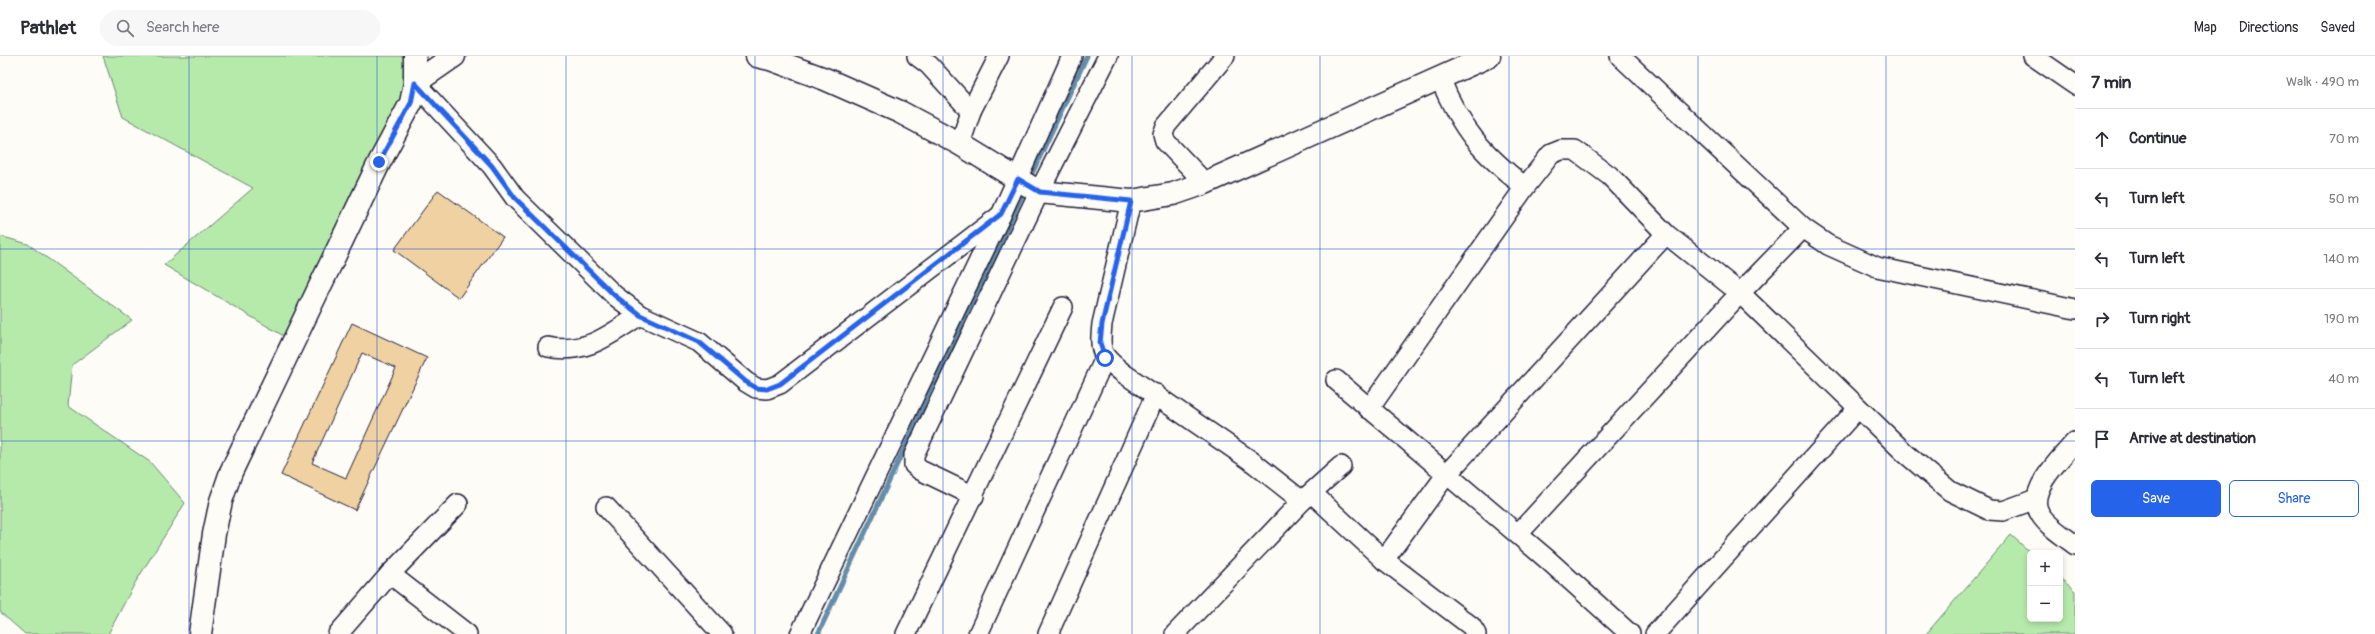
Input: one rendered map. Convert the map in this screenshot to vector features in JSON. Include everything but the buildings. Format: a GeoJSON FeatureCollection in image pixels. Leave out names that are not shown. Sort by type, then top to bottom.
{"type":"FeatureCollection","features":[{"type":"Feature","properties":{"kind":"street"},"geometry":{"type":"LineString","coordinates":[[203,632],[214,534],[221,501],[231,472],[336,258],[379,162],[411,103],[415,83],[415,56]]}},
{"type":"Feature","properties":{"kind":"street"},"geometry":{"type":"LineString","coordinates":[[415,83],[454,56]]}},
{"type":"Feature","properties":{"kind":"street"},"geometry":{"type":"LineString","coordinates":[[757,56],[770,59],[825,79],[900,112],[960,144],[1028,185],[1131,201],[1173,194],[1205,183],[1490,56]]}},
{"type":"Feature","properties":{"kind":"street"},"geometry":{"type":"LineString","coordinates":[[917,56],[929,66],[972,111]]}},
{"type":"Feature","properties":{"kind":"street"},"geometry":{"type":"LineString","coordinates":[[960,144],[972,111],[999,56]]}},
{"type":"Feature","properties":{"kind":"street"},"geometry":{"type":"LineString","coordinates":[[974,496],[920,470],[914,465],[914,454],[1028,185],[1072,56]]}},
{"type":"Feature","properties":{"kind":"street"},"geometry":{"type":"LineString","coordinates":[[415,83],[492,166],[515,198],[614,295],[640,315],[699,342],[746,382],[756,388],[767,389],[780,384],[1001,214],[1028,185],[1108,56]]}},
{"type":"Feature","properties":{"kind":"street"},"geometry":{"type":"LineString","coordinates":[[1205,183],[1165,141],[1163,134],[1166,126],[1224,56]]}},
{"type":"Feature","properties":{"kind":"street"},"geometry":{"type":"LineString","coordinates":[[1620,56],[1803,228],[1828,245],[1877,267],[2075,309]]}},
{"type":"Feature","properties":{"kind":"street"},"geometry":{"type":"LineString","coordinates":[[2033,56],[2073,78]]}},
{"type":"Feature","properties":{"kind":"street"},"geometry":{"type":"LineString","coordinates":[[1440,78],[1450,105],[1468,134],[1486,155],[1525,187]]}},
{"type":"Feature","properties":{"kind":"street"},"geometry":{"type":"LineString","coordinates":[[1369,409],[1525,187],[1551,154],[1560,150],[1575,150],[1610,176],[1666,234],[1740,293],[1905,453],[1945,487],[1976,505],[1989,510],[2003,511],[2036,499]]}},
{"type":"Feature","properties":{"kind":"street"},"geometry":{"type":"LineString","coordinates":[[1131,201],[1102,324],[1100,343],[1105,358],[1250,460],[1307,497],[1384,560],[1470,626],[1476,634]]}},
{"type":"Feature","properties":{"kind":"street"},"geometry":{"type":"LineString","coordinates":[[800,634],[1001,214]]}},
{"type":"Feature","properties":{"kind":"street"},"geometry":{"type":"LineString","coordinates":[[1518,534],[1740,293],[1803,228]]}},
{"type":"Feature","properties":{"kind":"street"},"geometry":{"type":"LineString","coordinates":[[1384,560],[1446,475],[1666,234]]}},
{"type":"Feature","properties":{"kind":"street"},"geometry":{"type":"LineString","coordinates":[[906,634],[974,496],[1063,307]]}},
{"type":"Feature","properties":{"kind":"street"},"geometry":{"type":"LineString","coordinates":[[548,347],[565,350],[591,344],[604,338],[640,315]]}},
{"type":"Feature","properties":{"kind":"street"},"geometry":{"type":"LineString","coordinates":[[978,634],[1105,358]]}},
{"type":"Feature","properties":{"kind":"street"},"geometry":{"type":"LineString","coordinates":[[1336,380],[1446,475],[1518,534],[1630,634]]}},
{"type":"Feature","properties":{"kind":"street"},"geometry":{"type":"LineString","coordinates":[[1048,634],[1156,394]]}},
{"type":"Feature","properties":{"kind":"street"},"geometry":{"type":"LineString","coordinates":[[1655,634],[1858,408]]}},
{"type":"Feature","properties":{"kind":"street"},"geometry":{"type":"LineString","coordinates":[[2075,442],[2049,472],[2040,487],[2036,499],[2038,512],[2075,545]]}},
{"type":"Feature","properties":{"kind":"street"},"geometry":{"type":"LineString","coordinates":[[1175,634],[1307,497],[1341,466]]}},
{"type":"Feature","properties":{"kind":"street"},"geometry":{"type":"LineString","coordinates":[[338,634],[390,574],[458,504]]}},
{"type":"Feature","properties":{"kind":"street"},"geometry":{"type":"LineString","coordinates":[[606,507],[722,634]]}},
{"type":"Feature","properties":{"kind":"street"},"geometry":{"type":"LineString","coordinates":[[390,574],[466,634]]}},
{"type":"Feature","properties":{"kind":"green space"},"geometry":{"type":"Polygon","coordinates":[[[103,56],[404,56],[406,89],[287,338],[164,265],[253,188],[123,117],[103,56]]]}},
{"type":"Feature","properties":{"kind":"green space"},"geometry":{"type":"Polygon","coordinates":[[[0,236],[28,244],[132,320],[72,365],[68,406],[150,462],[185,503],[135,583],[108,634],[25,634],[0,612],[0,236]]]}},
{"type":"Feature","properties":{"kind":"green space"},"geometry":{"type":"Polygon","coordinates":[[[2011,535],[2028,550],[2027,622],[2063,622],[2063,581],[2075,591],[2075,634],[1926,634],[2011,535]]]}},
{"type":"Feature","properties":{"kind":"waterway"},"geometry":{"type":"LineString","coordinates":[[1029,180],[1087,56]]}},
{"type":"Feature","properties":{"kind":"waterway"},"geometry":{"type":"LineString","coordinates":[[818,634],[1025,189]]}},
{"type":"Feature","properties":{"kind":"route"},"geometry":{"type":"LineString","coordinates":[[379,162],[411,103],[415,83],[492,166],[515,198],[614,295],[640,315],[654,323],[674,330],[699,342],[727,364],[746,382],[756,388],[767,389],[780,384],[1001,214],[1018,179],[1040,192],[1131,201],[1102,324],[1100,343],[1105,358]]}}]}
